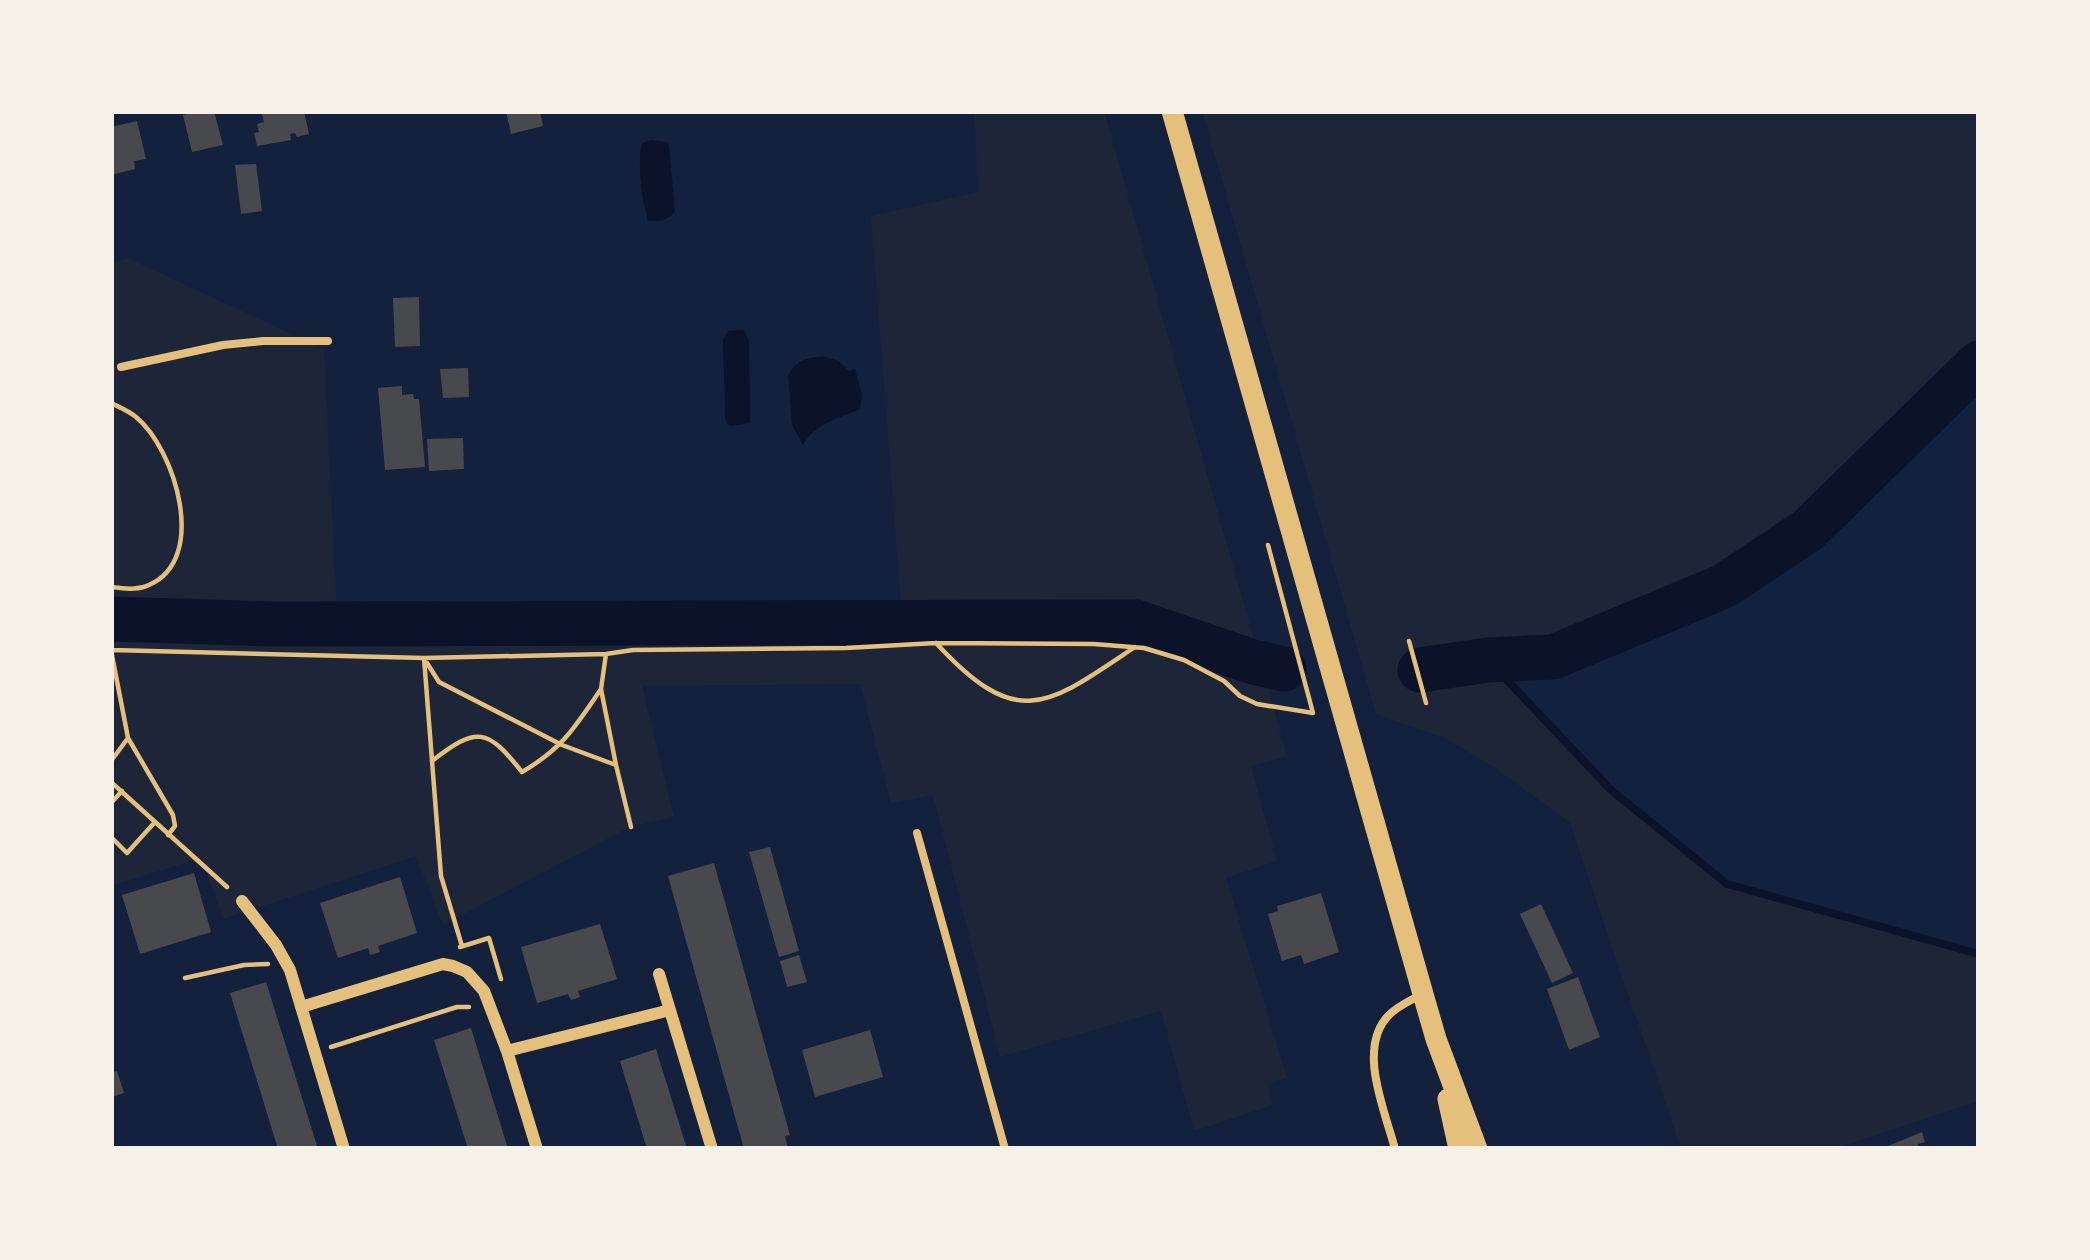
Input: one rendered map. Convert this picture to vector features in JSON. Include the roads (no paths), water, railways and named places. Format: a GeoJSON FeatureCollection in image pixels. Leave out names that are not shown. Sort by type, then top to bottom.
{"type":"FeatureCollection","features":[{"type":"Feature","properties":{"kind":"main road"},"geometry":{"type":"LineString","coordinates":[[1172,111],[1436,1039],[1459,1149]]}},
{"type":"Feature","properties":{"kind":"main road"},"geometry":{"type":"LineString","coordinates":[[1436,1039],[1477,1149]]}},
{"type":"Feature","properties":{"kind":"street"},"geometry":{"type":"LineString","coordinates":[[242,901],[290,970],[344,1149]]}},
{"type":"Feature","properties":{"kind":"street"},"geometry":{"type":"LineString","coordinates":[[302,1007],[442,964],[467,972],[484,991],[536,1149]]}},
{"type":"Feature","properties":{"kind":"street"},"geometry":{"type":"LineString","coordinates":[[659,974],[712,1149]]}},
{"type":"Feature","properties":{"kind":"street"},"geometry":{"type":"LineString","coordinates":[[507,1051],[670,1010]]}},
{"type":"Feature","properties":{"kind":"lane"},"geometry":{"type":"LineString","coordinates":[[121,367],[224,345],[328,341]]}},
{"type":"Feature","properties":{"kind":"lane"},"geometry":{"type":"LineString","coordinates":[[917,833],[1005,1149]]}},
{"type":"Feature","properties":{"kind":"lane"},"geometry":{"type":"LineString","coordinates":[[1395,1149],[1372,1058],[1374,1043],[1394,1010],[1423,994]]}},
{"type":"Feature","properties":{"kind":"waterway"},"geometry":{"type":"LineString","coordinates":[[1420,670],[1553,657],[1724,586],[1808,530],[1979,363]]}},
{"type":"Feature","properties":{"kind":"waterway"},"geometry":{"type":"LineString","coordinates":[[111,619],[274,624],[1136,622],[1284,669]]}},
{"type":"Feature","properties":{"kind":"waterway"},"geometry":{"type":"LineString","coordinates":[[1488,660],[1611,790],[1727,884],[1979,954]]}}]}
